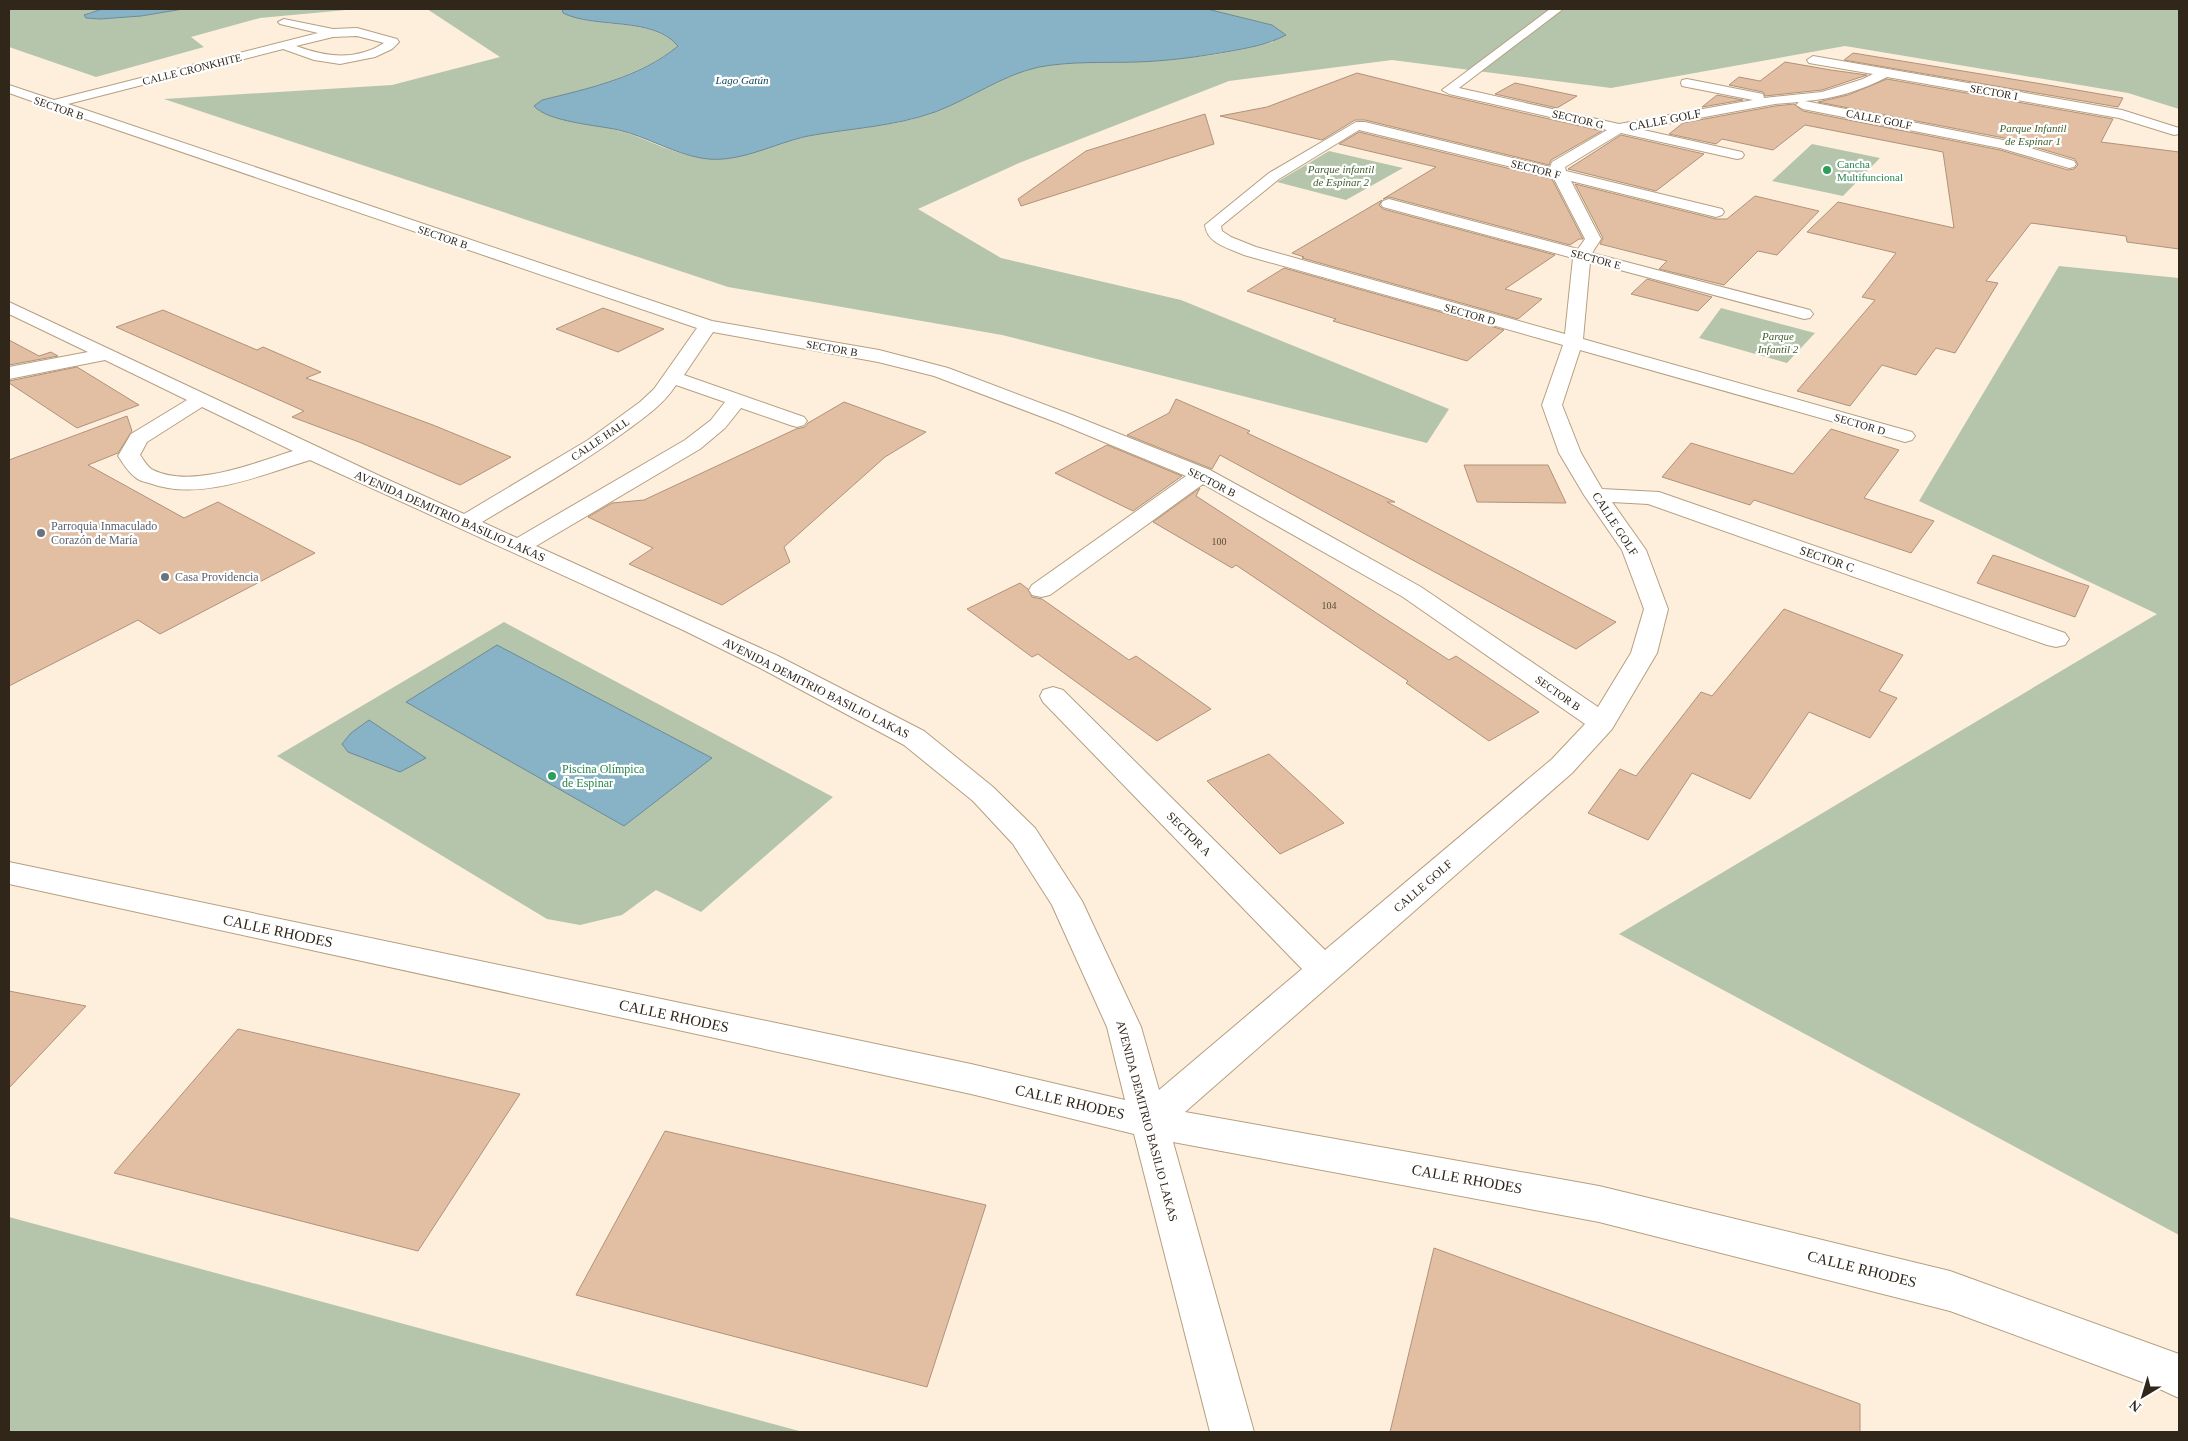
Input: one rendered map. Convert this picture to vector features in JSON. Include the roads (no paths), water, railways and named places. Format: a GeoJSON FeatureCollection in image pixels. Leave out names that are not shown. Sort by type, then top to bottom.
{"type":"FeatureCollection","features":[{"type":"Feature","properties":{"kind":"street","name":"SECTOR G"},"geometry":{"type":"LineString","coordinates":[[1557,9],[1449,90],[1737,155]]}},
{"type":"Feature","properties":{"kind":"street"},"geometry":{"type":"LineString","coordinates":[[283,45],[325,59],[338,60],[376,52],[388,48],[394,42],[357,32],[333,33],[284,22]]}},
{"type":"Feature","properties":{"kind":"street","name":"CALLE CRONKHITE"},"geometry":{"type":"LineString","coordinates":[[50,105],[333,33]]}},
{"type":"Feature","properties":{"kind":"street","name":"SECTOR I"},"geometry":{"type":"LineString","coordinates":[[1813,60],[2122,114],[2174,131]]}},
{"type":"Feature","properties":{"kind":"street","name":"CALLE GOLF"},"geometry":{"type":"LineString","coordinates":[[1148,1121],[1562,766],[1602,723],[1644,653],[1656,609],[1634,550],[1595,495],[1570,453],[1552,405],[1573,343],[1582,255],[1593,239],[1560,175],[1557,165],[1620,128],[1775,100],[1823,96],[1868,82],[1885,73]]}},
{"type":"Feature","properties":{"kind":"street","name":"CALLE GOLF"},"geometry":{"type":"LineString","coordinates":[[1687,83],[2004,144],[2069,164]]}},
{"type":"Feature","properties":{"kind":"street","name":"SECTOR B"},"geometry":{"type":"LineString","coordinates":[[9,89],[50,105],[708,326],[879,356],[940,372],[1202,474],[1412,592],[1602,723]]}},
{"type":"Feature","properties":{"kind":"street","name":"SECTOR F"},"geometry":{"type":"LineString","coordinates":[[1356,126],[1365,126],[1716,212]]}},
{"type":"Feature","properties":{"kind":"street","name":"SECTOR D"},"geometry":{"type":"LineString","coordinates":[[1356,126],[1274,176],[1213,224],[1214,233],[1225,241],[1250,251],[1905,436]]}},
{"type":"Feature","properties":{"kind":"street","name":"SECTOR E"},"geometry":{"type":"LineString","coordinates":[[1389,204],[1804,314]]}},
{"type":"Feature","properties":{"kind":"street","name":"AVENIDA DEMITRIO BASILIO LAKAS"},"geometry":{"type":"LineString","coordinates":[[9,307],[312,452],[517,547],[692,625],[858,707],[914,738],[983,794],[1024,836],[1066,901],[1124,1027],[1232,1432]]}},
{"type":"Feature","properties":{"kind":"street","name":"CALLE HALL"},"geometry":{"type":"LineString","coordinates":[[465,522],[625,424],[661,393],[708,326]]}},
{"type":"Feature","properties":{"kind":"street"},"geometry":{"type":"LineString","coordinates":[[9,373],[108,354]]}},
{"type":"Feature","properties":{"kind":"street"},"geometry":{"type":"LineString","coordinates":[[672,377],[797,421]]}},
{"type":"Feature","properties":{"kind":"street"},"geometry":{"type":"LineString","coordinates":[[202,399],[138,438],[129,456],[143,473],[174,482],[218,481],[312,452]]}},
{"type":"Feature","properties":{"kind":"street"},"geometry":{"type":"LineString","coordinates":[[517,547],[571,518],[693,444],[731,412],[738,399]]}},
{"type":"Feature","properties":{"kind":"street"},"geometry":{"type":"LineString","coordinates":[[1041,590],[1202,474]]}},
{"type":"Feature","properties":{"kind":"street","name":"SECTOR C"},"geometry":{"type":"LineString","coordinates":[[1595,495],[1651,497],[2056,639]]}},
{"type":"Feature","properties":{"kind":"street","name":"SECTOR A"},"geometry":{"type":"LineString","coordinates":[[1053,696],[1325,971]]}},
{"type":"Feature","properties":{"kind":"street","name":"CALLE RHODES"},"geometry":{"type":"LineString","coordinates":[[9,873],[961,1077],[1148,1121],[1599,1204],[1950,1291],[2164,1369],[2179,1377]]}},
{"type":"Feature","properties":{"kind":"water"},"geometry":{"type":"Polygon","coordinates":[[[102,9],[183,9],[141,16],[100,19],[86,18],[84,15],[102,9]]]}},
{"type":"Feature","properties":{"kind":"water","name":"Lago Gatún"},"geometry":{"type":"Polygon","coordinates":[[[562,9],[1207,9],[1272,25],[1286,35],[1257,46],[1171,60],[1064,64],[1039,67],[999,81],[948,107],[919,117],[888,124],[808,136],[742,156],[715,159],[691,156],[619,130],[550,116],[534,106],[542,100],[631,74],[663,57],[678,46],[654,30],[576,18],[563,13],[562,9]]]}},
{"type":"Feature","properties":{"kind":"water"},"geometry":{"type":"Polygon","coordinates":[[[497,645],[712,758],[624,826],[406,702],[497,645]]]}},
{"type":"Feature","properties":{"kind":"water"},"geometry":{"type":"Polygon","coordinates":[[[369,720],[426,758],[400,772],[348,752],[342,744],[351,733],[369,720]]]}},
{"type":"Feature","properties":{"kind":"place","name":"Cancha Multifuncional"},"geometry":{"type":"Point","coordinates":[1827,170]}},
{"type":"Feature","properties":{"kind":"place","name":"Parroquia Inmaculado Corazón de María"},"geometry":{"type":"Point","coordinates":[41,533]}},
{"type":"Feature","properties":{"kind":"place","name":"Casa Providencia"},"geometry":{"type":"Point","coordinates":[165,577]}},
{"type":"Feature","properties":{"kind":"place","name":"Piscina Olímpica de Espinar"},"geometry":{"type":"Point","coordinates":[552,776]}},
{"type":"Feature","properties":{"kind":"park label","name":"Parque Infantil de Espinar 1"},"geometry":{"type":"Point","coordinates":[2033,134]}},
{"type":"Feature","properties":{"kind":"park label","name":"Parque infantil de Espinar 2"},"geometry":{"type":"Point","coordinates":[1341,175]}},
{"type":"Feature","properties":{"kind":"park label","name":"Parque Infantil 2"},"geometry":{"type":"Point","coordinates":[1778,342]}}]}
